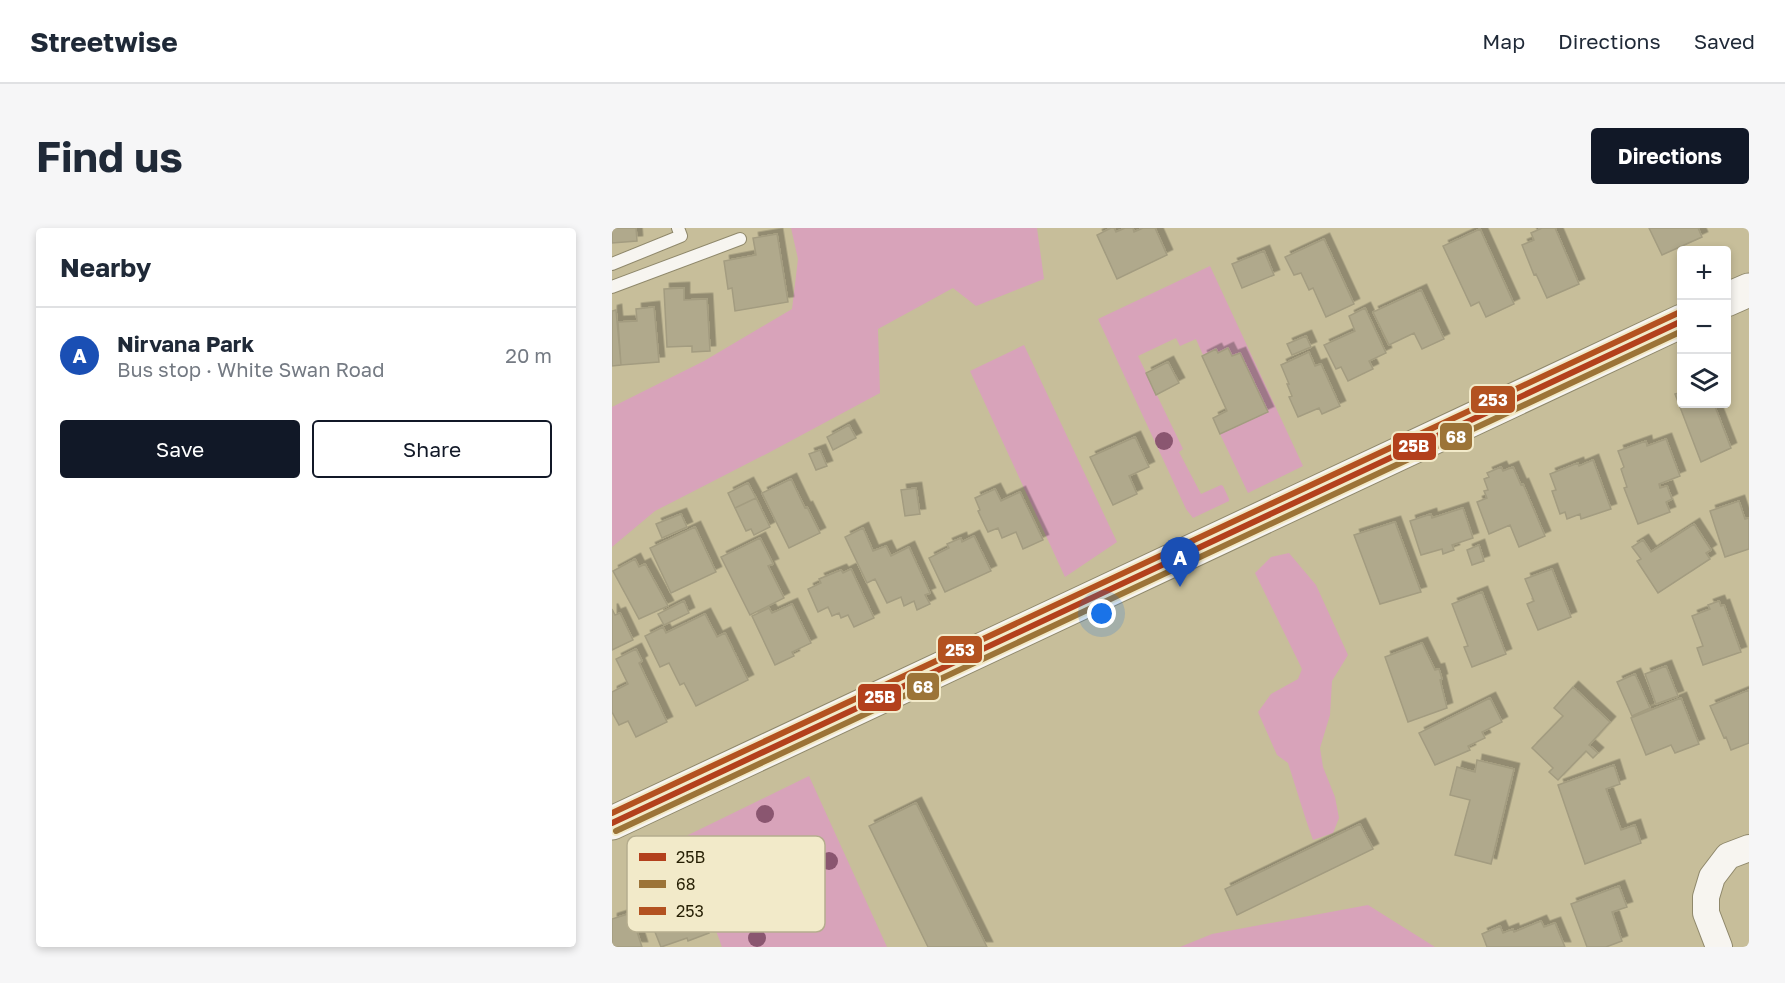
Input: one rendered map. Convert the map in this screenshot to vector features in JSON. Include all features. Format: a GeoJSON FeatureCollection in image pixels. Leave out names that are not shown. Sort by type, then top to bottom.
{"type":"FeatureCollection","features":[{"type":"Feature","properties":{"kind":"main road"},"geometry":{"type":"LineString","coordinates":[[1731,298],[1749,290]]}},
{"type":"Feature","properties":{"kind":"main road"},"geometry":{"type":"LineString","coordinates":[[612,823],[1677,323]]}},
{"type":"Feature","properties":{"kind":"street"},"geometry":{"type":"LineString","coordinates":[[1719,947],[1706,913],[1706,897],[1712,877],[1728,856],[1749,848]]}},
{"type":"Feature","properties":{"kind":"lane"},"geometry":{"type":"LineString","coordinates":[[612,264],[681,236],[678,228]]}},
{"type":"Feature","properties":{"kind":"lane"},"geometry":{"type":"LineString","coordinates":[[612,287],[740,239]]}},
{"type":"Feature","properties":{"kind":"shaded area"},"geometry":{"type":"Polygon","coordinates":[[[791,228],[1037,228],[1044,279],[976,306],[953,288],[878,329],[880,393],[655,511],[612,547],[612,407],[704,361],[792,309],[798,259],[791,228]]]}},
{"type":"Feature","properties":{"kind":"shaded area"},"geometry":{"type":"Polygon","coordinates":[[[1210,266],[1303,466],[1248,493],[1220,434],[1267,412],[1232,356],[1218,353],[1216,349],[1203,355],[1196,339],[1180,346],[1176,338],[1138,356],[1183,449],[1179,452],[1201,494],[1221,485],[1229,499],[1193,518],[1186,509],[1098,319],[1210,266]]]}},
{"type":"Feature","properties":{"kind":"shaded area"},"geometry":{"type":"Polygon","coordinates":[[[1024,345],[1117,542],[1065,577],[970,371],[1024,345]]]}},
{"type":"Feature","properties":{"kind":"shaded area"},"geometry":{"type":"Polygon","coordinates":[[[1289,553],[1316,585],[1348,655],[1332,681],[1330,715],[1320,748],[1323,767],[1335,797],[1339,818],[1333,833],[1313,840],[1288,763],[1277,755],[1258,712],[1271,694],[1298,679],[1302,669],[1255,573],[1271,557],[1289,553]]]}},
{"type":"Feature","properties":{"kind":"shaded area"},"geometry":{"type":"Polygon","coordinates":[[[809,776],[887,947],[722,947],[716,932],[825,932],[825,836],[686,836],[809,776]]]}},
{"type":"Feature","properties":{"kind":"shaded area"},"geometry":{"type":"Polygon","coordinates":[[[1368,905],[1435,947],[1180,947],[1212,934],[1368,905]]]}},
{"type":"Feature","properties":{"kind":"building"},"geometry":{"type":"Polygon","coordinates":[[[612,228],[636,228],[637,241],[612,243],[612,228]]]}},
{"type":"Feature","properties":{"kind":"building"},"geometry":{"type":"Polygon","coordinates":[[[1114,228],[1116,232],[1125,228],[1133,228],[1134,232],[1143,228],[1155,228],[1167,255],[1117,279],[1097,235],[1114,228]]]}},
{"type":"Feature","properties":{"kind":"building"},"geometry":{"type":"Polygon","coordinates":[[[1542,228],[1555,228],[1579,284],[1547,298],[1536,274],[1534,275],[1522,245],[1534,240],[1531,233],[1542,228]]]}},
{"type":"Feature","properties":{"kind":"building"},"geometry":{"type":"Polygon","coordinates":[[[1649,228],[1698,228],[1702,237],[1677,246],[1677,248],[1662,255],[1649,228]]]}},
{"type":"Feature","properties":{"kind":"building"},"geometry":{"type":"Polygon","coordinates":[[[1480,229],[1514,304],[1486,317],[1479,302],[1471,306],[1443,246],[1480,229]]]}},
{"type":"Feature","properties":{"kind":"building"},"geometry":{"type":"Polygon","coordinates":[[[777,234],[788,302],[735,311],[732,288],[728,289],[724,261],[756,255],[753,238],[777,234]]]}},
{"type":"Feature","properties":{"kind":"building"},"geometry":{"type":"Polygon","coordinates":[[[1324,239],[1354,304],[1326,317],[1313,288],[1309,290],[1301,273],[1294,275],[1285,257],[1324,239]]]}},
{"type":"Feature","properties":{"kind":"building"},"geometry":{"type":"Polygon","coordinates":[[[1264,251],[1274,275],[1242,288],[1232,264],[1264,251]]]}},
{"type":"Feature","properties":{"kind":"building"},"geometry":{"type":"Polygon","coordinates":[[[684,288],[684,300],[707,299],[710,351],[692,352],[692,346],[667,347],[664,289],[684,288]]]}},
{"type":"Feature","properties":{"kind":"building"},"geometry":{"type":"Polygon","coordinates":[[[1421,290],[1444,339],[1422,349],[1414,333],[1389,345],[1373,312],[1421,290]]]}},
{"type":"Feature","properties":{"kind":"building"},"geometry":{"type":"Polygon","coordinates":[[[654,307],[659,362],[621,365],[618,322],[637,321],[636,309],[654,307]]]}},
{"type":"Feature","properties":{"kind":"building"},"geometry":{"type":"Polygon","coordinates":[[[1365,308],[1386,353],[1369,361],[1373,369],[1348,381],[1341,367],[1336,369],[1324,345],[1355,331],[1349,316],[1365,308]]]}},
{"type":"Feature","properties":{"kind":"building"},"geometry":{"type":"Polygon","coordinates":[[[616,310],[621,365],[612,366],[612,311],[616,310]]]}},
{"type":"Feature","properties":{"kind":"building"},"geometry":{"type":"Polygon","coordinates":[[[1306,336],[1311,347],[1292,355],[1287,344],[1306,336]]]}},
{"type":"Feature","properties":{"kind":"building"},"geometry":{"type":"Polygon","coordinates":[[[1228,348],[1232,356],[1240,353],[1268,412],[1220,434],[1213,418],[1227,411],[1202,356],[1216,349],[1218,353],[1228,348]]]}},
{"type":"Feature","properties":{"kind":"building"},"geometry":{"type":"Polygon","coordinates":[[[1309,352],[1315,366],[1321,364],[1340,406],[1322,414],[1319,408],[1298,417],[1289,397],[1292,396],[1287,384],[1289,384],[1281,365],[1309,352]]]}},
{"type":"Feature","properties":{"kind":"building"},"geometry":{"type":"Polygon","coordinates":[[[1168,362],[1179,383],[1156,395],[1146,373],[1168,362]]]}},
{"type":"Feature","properties":{"kind":"building"},"geometry":{"type":"Polygon","coordinates":[[[1680,408],[1716,408],[1731,448],[1701,462],[1680,408]]]}},
{"type":"Feature","properties":{"kind":"building"},"geometry":{"type":"Polygon","coordinates":[[[849,425],[856,438],[833,450],[827,437],[849,425]]]}},
{"type":"Feature","properties":{"kind":"building"},"geometry":{"type":"Polygon","coordinates":[[[1135,437],[1149,467],[1129,476],[1137,494],[1113,505],[1090,457],[1135,437]]]}},
{"type":"Feature","properties":{"kind":"building"},"geometry":{"type":"Polygon","coordinates":[[[1666,439],[1680,476],[1659,484],[1660,488],[1667,486],[1672,499],[1666,502],[1670,512],[1638,524],[1624,488],[1627,487],[1621,469],[1624,467],[1618,451],[1646,441],[1647,446],[1666,439]]]}},
{"type":"Feature","properties":{"kind":"building"},"geometry":{"type":"Polygon","coordinates":[[[820,450],[827,466],[816,470],[809,454],[820,450]]]}},
{"type":"Feature","properties":{"kind":"building"},"geometry":{"type":"Polygon","coordinates":[[[1593,460],[1611,509],[1581,519],[1580,514],[1567,519],[1565,512],[1560,514],[1552,491],[1556,490],[1550,474],[1593,460]]]}},
{"type":"Feature","properties":{"kind":"building"},"geometry":{"type":"Polygon","coordinates":[[[1501,467],[1503,471],[1513,467],[1521,485],[1523,484],[1545,536],[1519,547],[1510,525],[1489,534],[1477,502],[1487,498],[1484,491],[1488,490],[1484,479],[1489,477],[1487,473],[1501,467]]]}},
{"type":"Feature","properties":{"kind":"building"},"geometry":{"type":"Polygon","coordinates":[[[791,479],[820,533],[789,548],[762,493],[791,479]]]}},
{"type":"Feature","properties":{"kind":"building"},"geometry":{"type":"Polygon","coordinates":[[[748,483],[756,498],[735,508],[728,493],[748,483]]]}},
{"type":"Feature","properties":{"kind":"building"},"geometry":{"type":"Polygon","coordinates":[[[916,488],[920,514],[905,516],[901,490],[916,488]]]}},
{"type":"Feature","properties":{"kind":"building"},"geometry":{"type":"Polygon","coordinates":[[[995,489],[1001,501],[1020,492],[1043,540],[1023,549],[1016,532],[1002,538],[998,528],[988,532],[978,511],[980,510],[975,498],[995,489]]]}},
{"type":"Feature","properties":{"kind":"building"},"geometry":{"type":"Polygon","coordinates":[[[756,498],[770,527],[754,535],[751,529],[746,531],[735,508],[756,498]]]}},
{"type":"Feature","properties":{"kind":"building"},"geometry":{"type":"Polygon","coordinates":[[[1739,501],[1745,519],[1749,518],[1749,549],[1725,557],[1710,511],[1739,501]]]}},
{"type":"Feature","properties":{"kind":"building"},"geometry":{"type":"Polygon","coordinates":[[[1463,508],[1473,538],[1452,545],[1454,550],[1443,554],[1442,549],[1421,555],[1410,521],[1431,514],[1432,518],[1463,508]]]}},
{"type":"Feature","properties":{"kind":"building"},"geometry":{"type":"Polygon","coordinates":[[[681,514],[687,527],[662,538],[656,524],[681,514]]]}},
{"type":"Feature","properties":{"kind":"building"},"geometry":{"type":"Polygon","coordinates":[[[1395,522],[1421,592],[1380,604],[1354,535],[1395,522]]]}},
{"type":"Feature","properties":{"kind":"building"},"geometry":{"type":"Polygon","coordinates":[[[1694,524],[1711,550],[1706,553],[1710,559],[1658,593],[1637,561],[1641,559],[1632,547],[1643,540],[1651,552],[1694,524]]]}},
{"type":"Feature","properties":{"kind":"building"},"geometry":{"type":"Polygon","coordinates":[[[695,527],[716,572],[671,593],[650,548],[695,527]]]}},
{"type":"Feature","properties":{"kind":"building"},"geometry":{"type":"Polygon","coordinates":[[[863,528],[873,551],[886,546],[891,556],[909,547],[930,593],[925,595],[930,604],[917,610],[914,601],[904,606],[901,597],[887,603],[875,579],[867,583],[845,537],[863,528]]]}},
{"type":"Feature","properties":{"kind":"building"},"geometry":{"type":"Polygon","coordinates":[[[974,536],[991,571],[945,592],[929,558],[949,548],[947,544],[961,538],[962,542],[974,536]]]}},
{"type":"Feature","properties":{"kind":"building"},"geometry":{"type":"Polygon","coordinates":[[[760,538],[773,564],[768,566],[784,598],[750,615],[721,557],[760,538]]]}},
{"type":"Feature","properties":{"kind":"building"},"geometry":{"type":"Polygon","coordinates":[[[1479,545],[1484,561],[1472,565],[1467,550],[1479,545]]]}},
{"type":"Feature","properties":{"kind":"building"},"geometry":{"type":"Polygon","coordinates":[[[635,559],[639,567],[645,564],[668,606],[639,619],[613,571],[635,559]]]}},
{"type":"Feature","properties":{"kind":"building"},"geometry":{"type":"Polygon","coordinates":[[[851,569],[874,618],[854,627],[848,615],[841,618],[839,613],[832,616],[828,607],[818,612],[808,589],[821,583],[819,579],[841,570],[843,573],[851,569]]]}},
{"type":"Feature","properties":{"kind":"building"},"geometry":{"type":"Polygon","coordinates":[[[1552,569],[1571,617],[1538,630],[1527,604],[1534,601],[1525,579],[1552,569]]]}},
{"type":"Feature","properties":{"kind":"building"},"geometry":{"type":"Polygon","coordinates":[[[1482,592],[1506,654],[1472,667],[1464,647],[1468,646],[1452,604],[1482,592]]]}},
{"type":"Feature","properties":{"kind":"building"},"geometry":{"type":"Polygon","coordinates":[[[684,601],[689,613],[664,625],[658,614],[684,601]]]}},
{"type":"Feature","properties":{"kind":"building"},"geometry":{"type":"Polygon","coordinates":[[[1719,601],[1721,606],[1724,605],[1741,652],[1703,665],[1697,648],[1703,646],[1692,616],[1710,609],[1708,605],[1719,601]]]}},
{"type":"Feature","properties":{"kind":"building"},"geometry":{"type":"Polygon","coordinates":[[[792,604],[811,643],[792,652],[794,656],[775,665],[752,616],[769,608],[772,613],[792,604]]]}},
{"type":"Feature","properties":{"kind":"building"},"geometry":{"type":"Polygon","coordinates":[[[612,609],[615,615],[620,613],[633,640],[612,650],[612,609]]]}},
{"type":"Feature","properties":{"kind":"building"},"geometry":{"type":"Polygon","coordinates":[[[705,614],[717,637],[725,633],[748,680],[696,706],[684,683],[680,685],[669,663],[660,667],[645,636],[663,627],[666,633],[705,614]]]}},
{"type":"Feature","properties":{"kind":"building"},"geometry":{"type":"Polygon","coordinates":[[[1422,643],[1435,670],[1439,669],[1447,708],[1408,722],[1385,657],[1422,643]]]}},
{"type":"Feature","properties":{"kind":"building"},"geometry":{"type":"Polygon","coordinates":[[[636,649],[642,661],[639,663],[667,722],[636,737],[628,721],[619,725],[612,712],[612,692],[628,684],[616,659],[636,649]]]}},
{"type":"Feature","properties":{"kind":"building"},"geometry":{"type":"Polygon","coordinates":[[[1666,666],[1678,696],[1656,704],[1645,674],[1666,666]]]}},
{"type":"Feature","properties":{"kind":"building"},"geometry":{"type":"Polygon","coordinates":[[[1635,674],[1650,708],[1632,716],[1617,682],[1635,674]]]}},
{"type":"Feature","properties":{"kind":"building"},"geometry":{"type":"Polygon","coordinates":[[[1573,687],[1610,722],[1589,745],[1598,753],[1593,758],[1586,751],[1558,780],[1549,772],[1553,768],[1532,748],[1563,716],[1554,708],[1573,687]]]}},
{"type":"Feature","properties":{"kind":"building"},"geometry":{"type":"Polygon","coordinates":[[[1749,690],[1749,743],[1731,750],[1710,706],[1749,690]]]}},
{"type":"Feature","properties":{"kind":"building"},"geometry":{"type":"Polygon","coordinates":[[[1490,698],[1502,722],[1482,732],[1485,738],[1468,746],[1470,750],[1435,765],[1419,733],[1490,698]]]}},
{"type":"Feature","properties":{"kind":"building"},"geometry":{"type":"Polygon","coordinates":[[[1681,698],[1699,744],[1675,753],[1671,745],[1646,755],[1631,718],[1681,698]]]}},
{"type":"Feature","properties":{"kind":"building"},"geometry":{"type":"Polygon","coordinates":[[[1477,760],[1514,769],[1491,864],[1455,855],[1470,800],[1450,795],[1457,767],[1475,772],[1477,760]]]}},
{"type":"Feature","properties":{"kind":"building"},"geometry":{"type":"Polygon","coordinates":[[[1614,765],[1620,784],[1606,789],[1621,830],[1635,825],[1641,843],[1585,864],[1558,785],[1614,765]]]}},
{"type":"Feature","properties":{"kind":"building"},"geometry":{"type":"Polygon","coordinates":[[[916,803],[987,947],[928,947],[869,826],[916,803]]]}},
{"type":"Feature","properties":{"kind":"building"},"geometry":{"type":"Polygon","coordinates":[[[1360,824],[1373,849],[1237,915],[1225,889],[1360,824]]]}},
{"type":"Feature","properties":{"kind":"building"},"geometry":{"type":"Polygon","coordinates":[[[1619,886],[1627,907],[1612,912],[1622,941],[1606,947],[1587,947],[1571,904],[1619,886]]]}},
{"type":"Feature","properties":{"kind":"building"},"geometry":{"type":"Polygon","coordinates":[[[627,914],[627,932],[637,932],[642,947],[612,947],[612,919],[627,914]]]}},
{"type":"Feature","properties":{"kind":"building"},"geometry":{"type":"Polygon","coordinates":[[[1541,921],[1544,927],[1555,923],[1565,947],[1487,947],[1482,934],[1500,926],[1503,933],[1513,929],[1514,932],[1541,921]]]}},
{"type":"Feature","properties":{"kind":"building"},"geometry":{"type":"Polygon","coordinates":[[[655,932],[709,933],[688,941],[687,938],[661,947],[655,932]]]}},
{"type":"Feature","properties":{"kind":"transit line","name":"253"},"geometry":{"type":"LineString","coordinates":[[612,813],[1677,313]]}},
{"type":"Feature","properties":{"kind":"transit line","name":"25B"},"geometry":{"type":"LineString","coordinates":[[612,823],[1677,323]]}},
{"type":"Feature","properties":{"kind":"transit line","name":"68"},"geometry":{"type":"LineString","coordinates":[[616,831],[1677,333]]}},
{"type":"Feature","properties":{"kind":"place","name":"Nirvana Park"},"geometry":{"type":"Point","coordinates":[1180,587]}}]}
